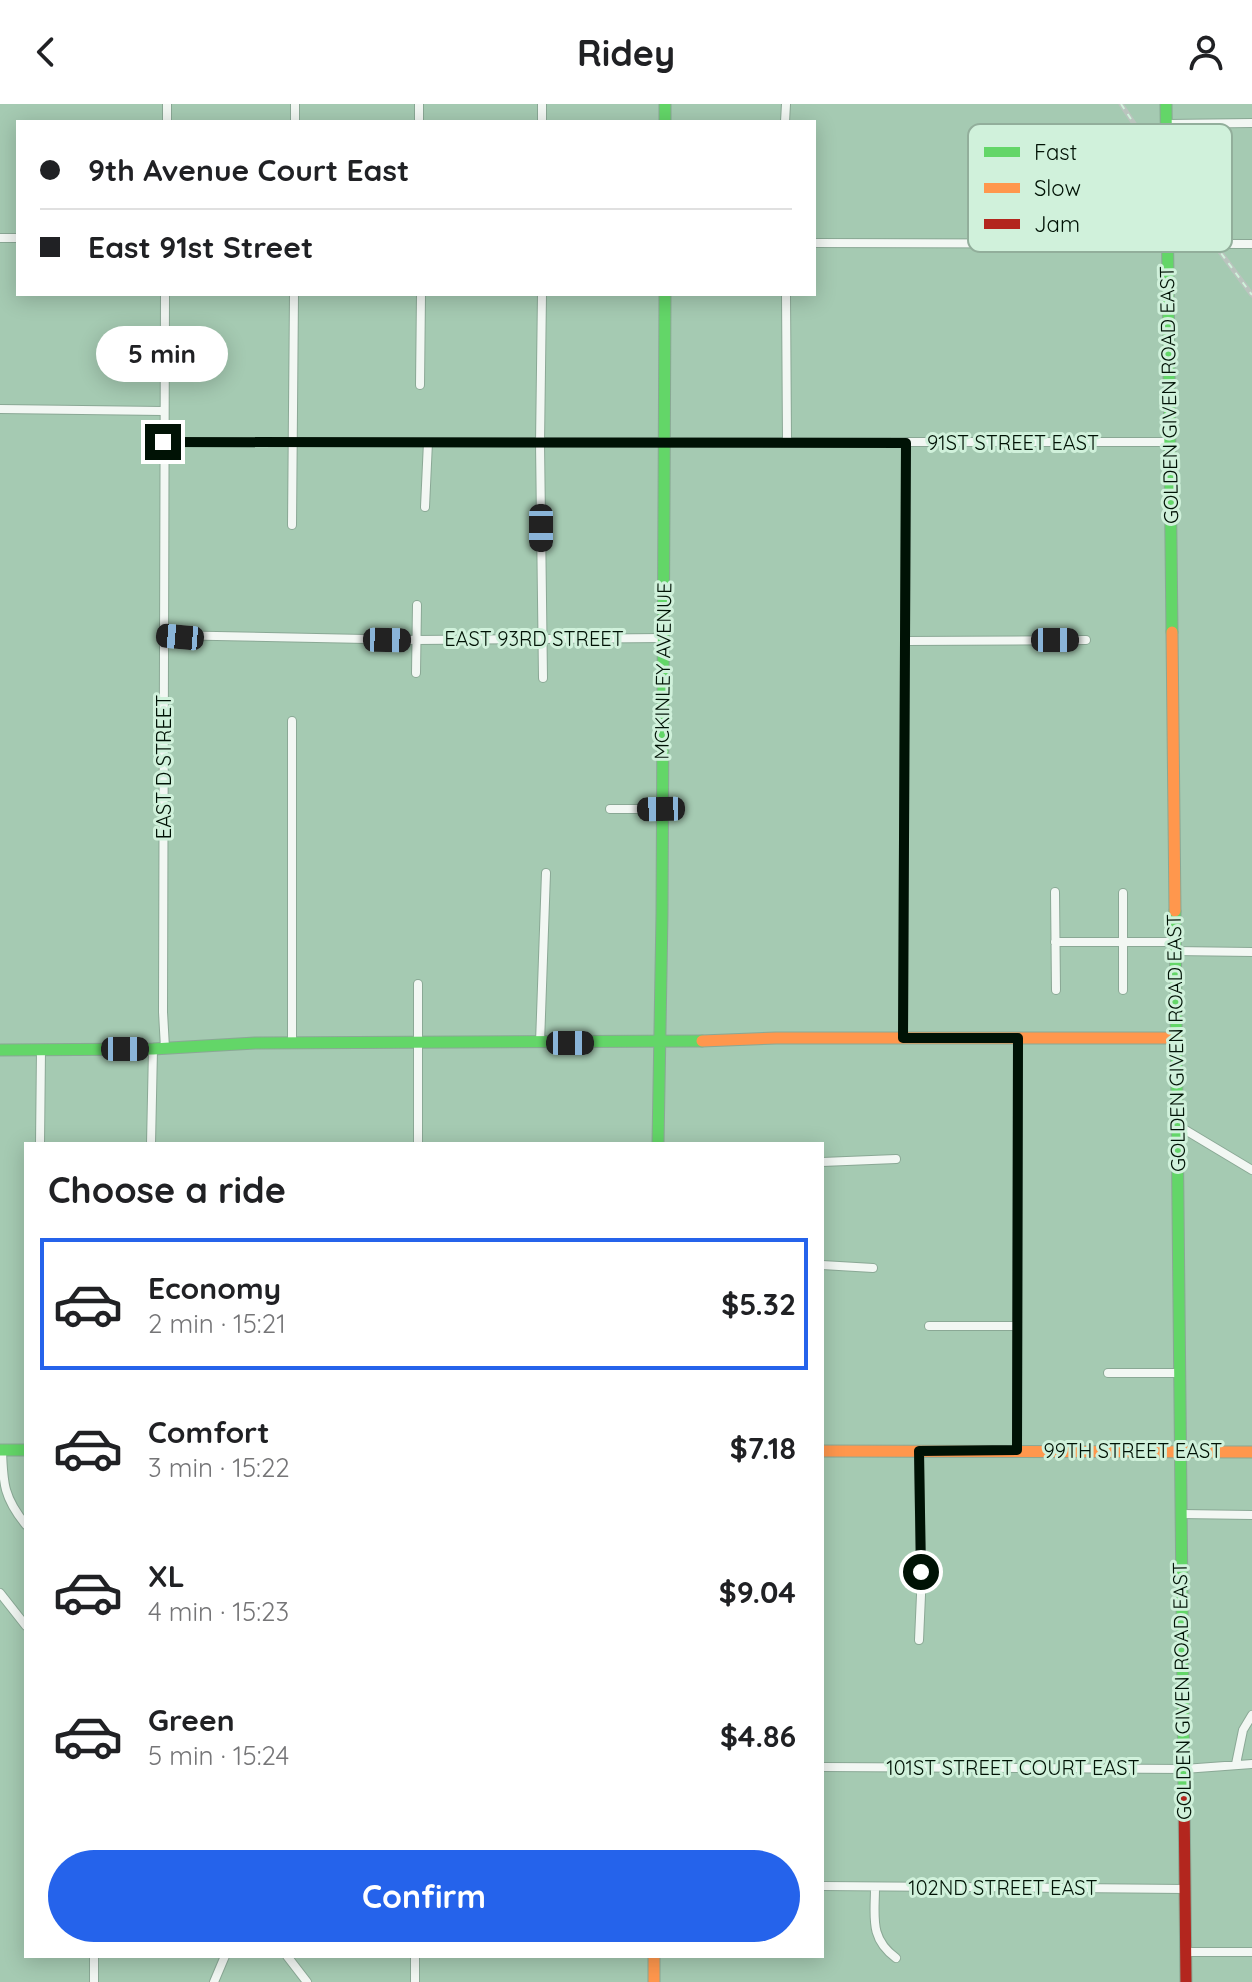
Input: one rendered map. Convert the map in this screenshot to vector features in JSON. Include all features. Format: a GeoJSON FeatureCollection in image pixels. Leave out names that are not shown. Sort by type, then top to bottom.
{"type":"FeatureCollection","features":[{"type":"Feature","properties":{"kind":"street","name":"GOLDEN GIVEN ROAD EAST"},"geometry":{"type":"LineString","coordinates":[[1166,104],[1167,124]]}},
{"type":"Feature","properties":{"kind":"street"},"geometry":{"type":"LineString","coordinates":[[1167,124],[1252,123]]}},
{"type":"Feature","properties":{"kind":"street"},"geometry":{"type":"LineString","coordinates":[[816,243],[968,244]]}},
{"type":"Feature","properties":{"kind":"street"},"geometry":{"type":"LineString","coordinates":[[1232,244],[1252,244]]}},
{"type":"Feature","properties":{"kind":"street","name":"GOLDEN GIVEN ROAD EAST"},"geometry":{"type":"LineString","coordinates":[[1167,252],[1186,1982]]}},
{"type":"Feature","properties":{"kind":"street","name":"EAST D STREET"},"geometry":{"type":"LineString","coordinates":[[151,1142],[163,1012],[165,296]]}},
{"type":"Feature","properties":{"kind":"street"},"geometry":{"type":"LineString","coordinates":[[292,525],[294,296]]}},
{"type":"Feature","properties":{"kind":"street"},"geometry":{"type":"LineString","coordinates":[[420,385],[421,296]]}},
{"type":"Feature","properties":{"kind":"street"},"geometry":{"type":"LineString","coordinates":[[542,296],[543,678]]}},
{"type":"Feature","properties":{"kind":"street","name":"MCKINLEY AVENUE"},"geometry":{"type":"LineString","coordinates":[[658,1142],[665,296]]}},
{"type":"Feature","properties":{"kind":"street"},"geometry":{"type":"LineString","coordinates":[[786,296],[787,441]]}},
{"type":"Feature","properties":{"kind":"street"},"geometry":{"type":"LineString","coordinates":[[0,409],[163,411]]}},
{"type":"Feature","properties":{"kind":"street","name":"91ST STREET EAST"},"geometry":{"type":"LineString","coordinates":[[163,442],[1170,442]]}},
{"type":"Feature","properties":{"kind":"street"},"geometry":{"type":"LineString","coordinates":[[425,507],[428,442]]}},
{"type":"Feature","properties":{"kind":"street"},"geometry":{"type":"LineString","coordinates":[[903,1038],[906,443]]}},
{"type":"Feature","properties":{"kind":"street"},"geometry":{"type":"LineString","coordinates":[[416,673],[417,605]]}},
{"type":"Feature","properties":{"kind":"street","name":"EAST 93RD STREET"},"geometry":{"type":"LineString","coordinates":[[164,635],[416,640],[664,638]]}},
{"type":"Feature","properties":{"kind":"street"},"geometry":{"type":"LineString","coordinates":[[905,641],[1086,640]]}},
{"type":"Feature","properties":{"kind":"street"},"geometry":{"type":"LineString","coordinates":[[292,721],[292,1042]]}},
{"type":"Feature","properties":{"kind":"street"},"geometry":{"type":"LineString","coordinates":[[610,809],[661,809]]}},
{"type":"Feature","properties":{"kind":"street"},"geometry":{"type":"LineString","coordinates":[[540,1043],[546,873]]}},
{"type":"Feature","properties":{"kind":"street"},"geometry":{"type":"LineString","coordinates":[[1055,892],[1056,990]]}},
{"type":"Feature","properties":{"kind":"street"},"geometry":{"type":"LineString","coordinates":[[1123,893],[1123,990]]}},
{"type":"Feature","properties":{"kind":"street"},"geometry":{"type":"LineString","coordinates":[[1055,942],[1123,942],[1252,952]]}},
{"type":"Feature","properties":{"kind":"street"},"geometry":{"type":"LineString","coordinates":[[418,984],[418,1142]]}},
{"type":"Feature","properties":{"kind":"street"},"geometry":{"type":"LineString","coordinates":[[0,1050],[292,1042],[661,1043],[776,1038],[1176,1038]]}},
{"type":"Feature","properties":{"kind":"street"},"geometry":{"type":"LineString","coordinates":[[1017,1450],[1018,1038]]}},
{"type":"Feature","properties":{"kind":"street"},"geometry":{"type":"LineString","coordinates":[[40,1142],[41,1050]]}},
{"type":"Feature","properties":{"kind":"street"},"geometry":{"type":"LineString","coordinates":[[1177,1125],[1252,1170]]}},
{"type":"Feature","properties":{"kind":"street"},"geometry":{"type":"LineString","coordinates":[[824,1162],[896,1159]]}},
{"type":"Feature","properties":{"kind":"street"},"geometry":{"type":"LineString","coordinates":[[824,1265],[873,1268]]}},
{"type":"Feature","properties":{"kind":"street"},"geometry":{"type":"LineString","coordinates":[[929,1326],[1017,1326]]}},
{"type":"Feature","properties":{"kind":"street"},"geometry":{"type":"LineString","coordinates":[[1108,1373],[1179,1373]]}},
{"type":"Feature","properties":{"kind":"street"},"geometry":{"type":"LineString","coordinates":[[24,1450],[1,1450],[6,1494],[24,1523]]}},
{"type":"Feature","properties":{"kind":"street","name":"99TH STREET EAST"},"geometry":{"type":"LineString","coordinates":[[824,1451],[1252,1452]]}},
{"type":"Feature","properties":{"kind":"street"},"geometry":{"type":"LineString","coordinates":[[919,1451],[919,1640]]}},
{"type":"Feature","properties":{"kind":"street"},"geometry":{"type":"LineString","coordinates":[[1181,1514],[1252,1515]]}},
{"type":"Feature","properties":{"kind":"street"},"geometry":{"type":"LineString","coordinates":[[0,1593],[24,1623]]}},
{"type":"Feature","properties":{"kind":"street"},"geometry":{"type":"LineString","coordinates":[[1236,1764],[1241,1737],[1252,1715]]}},
{"type":"Feature","properties":{"kind":"street","name":"101ST STREET COURT EAST"},"geometry":{"type":"LineString","coordinates":[[824,1767],[1184,1769],[1252,1764]]}},
{"type":"Feature","properties":{"kind":"street","name":"102ND STREET EAST"},"geometry":{"type":"LineString","coordinates":[[824,1886],[1185,1889]]}},
{"type":"Feature","properties":{"kind":"street"},"geometry":{"type":"LineString","coordinates":[[875,1887],[880,1945],[896,1958]]}},
{"type":"Feature","properties":{"kind":"street"},"geometry":{"type":"LineString","coordinates":[[1187,1952],[1252,1952]]}},
{"type":"Feature","properties":{"kind":"street"},"geometry":{"type":"LineString","coordinates":[[94,1958],[94,1982]]}},
{"type":"Feature","properties":{"kind":"street"},"geometry":{"type":"LineString","coordinates":[[214,1982],[224,1958]]}},
{"type":"Feature","properties":{"kind":"street"},"geometry":{"type":"LineString","coordinates":[[289,1958],[307,1982]]}},
{"type":"Feature","properties":{"kind":"street"},"geometry":{"type":"LineString","coordinates":[[415,1958],[415,1982]]}},
{"type":"Feature","properties":{"kind":"street"},"geometry":{"type":"LineString","coordinates":[[654,1958],[654,1982]]}},
{"type":"Feature","properties":{"kind":"railway"},"geometry":{"type":"LineString","coordinates":[[1121,104],[1134,124]]}},
{"type":"Feature","properties":{"kind":"railway"},"geometry":{"type":"LineString","coordinates":[[1220,252],[1252,295]]}},
{"type":"Feature","properties":{"kind":"traffic: fast"},"geometry":{"type":"LineString","coordinates":[[665,104],[665,120]]}},
{"type":"Feature","properties":{"kind":"traffic: fast"},"geometry":{"type":"LineString","coordinates":[[1166,104],[1166,124]]}},
{"type":"Feature","properties":{"kind":"traffic: fast"},"geometry":{"type":"LineString","coordinates":[[1168,252],[1172,632]]}},
{"type":"Feature","properties":{"kind":"traffic: fast"},"geometry":{"type":"LineString","coordinates":[[658,1142],[665,296]]}},
{"type":"Feature","properties":{"kind":"traffic: fast"},"geometry":{"type":"LineString","coordinates":[[1175,911],[1184,1796]]}},
{"type":"Feature","properties":{"kind":"traffic: fast"},"geometry":{"type":"LineString","coordinates":[[0,1050],[153,1049],[255,1043],[702,1041]]}},
{"type":"Feature","properties":{"kind":"traffic: fast"},"geometry":{"type":"LineString","coordinates":[[0,1450],[24,1450]]}},
{"type":"Feature","properties":{"kind":"traffic: slow"},"geometry":{"type":"LineString","coordinates":[[1172,632],[1175,911]]}},
{"type":"Feature","properties":{"kind":"traffic: slow"},"geometry":{"type":"LineString","coordinates":[[702,1041],[776,1038],[1176,1038]]}},
{"type":"Feature","properties":{"kind":"traffic: slow"},"geometry":{"type":"LineString","coordinates":[[824,1451],[1252,1452]]}},
{"type":"Feature","properties":{"kind":"traffic: slow"},"geometry":{"type":"LineString","coordinates":[[654,1958],[654,1982]]}},
{"type":"Feature","properties":{"kind":"traffic: jam"},"geometry":{"type":"LineString","coordinates":[[1184,1796],[1186,1982]]}},
{"type":"Feature","properties":{"kind":"route"},"geometry":{"type":"LineString","coordinates":[[163,442],[906,443],[903,1038],[1018,1038],[1017,1450],[919,1451],[921,1572]]}}]}
